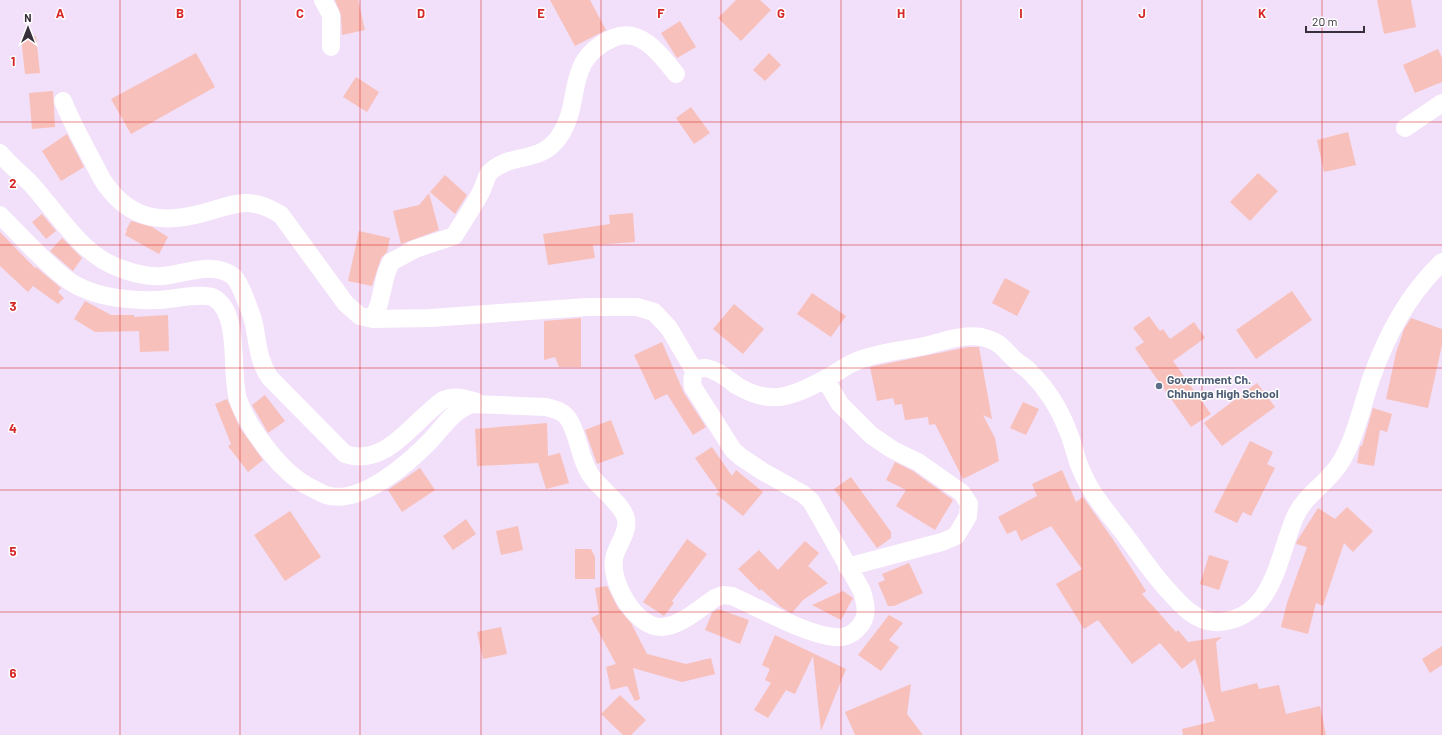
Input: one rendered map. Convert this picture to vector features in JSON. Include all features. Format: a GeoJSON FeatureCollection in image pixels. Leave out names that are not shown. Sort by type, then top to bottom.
{"type":"FeatureCollection","features":[{"type":"Feature","properties":{"kind":"street"},"geometry":{"type":"LineString","coordinates":[[323,0],[331,15],[331,48]]}},
{"type":"Feature","properties":{"kind":"street"},"geometry":{"type":"LineString","coordinates":[[373,319],[379,304],[386,274],[391,262],[415,249],[454,236],[482,190],[490,171],[509,160],[529,157],[547,151],[559,137],[568,119],[578,78],[584,62],[591,51],[616,37],[631,35],[657,50],[676,74]]}},
{"type":"Feature","properties":{"kind":"street"},"geometry":{"type":"LineString","coordinates":[[63,101],[74,127],[105,185],[125,207],[144,216],[158,219],[181,218],[231,204],[252,202],[268,207],[281,215],[346,304],[360,316],[373,319],[430,318],[600,306],[637,307],[654,312],[669,328],[695,372]]}},
{"type":"Feature","properties":{"kind":"street"},"geometry":{"type":"LineString","coordinates":[[1405,128],[1442,103]]}},
{"type":"Feature","properties":{"kind":"street"},"geometry":{"type":"LineString","coordinates":[[0,153],[32,185],[86,248],[97,258],[108,264],[148,276],[176,275],[211,268],[220,269],[235,278],[254,322],[258,354],[263,368],[275,383],[345,454],[360,458],[369,457],[389,447],[434,407],[451,397],[462,397],[484,404]]}},
{"type":"Feature","properties":{"kind":"street"},"geometry":{"type":"LineString","coordinates":[[0,215],[66,279],[94,293],[124,300],[156,300],[205,296],[214,298],[223,308],[230,322],[238,398],[247,420],[280,464],[298,481],[327,495],[348,496],[366,490],[394,473],[419,451],[453,414],[462,407],[484,404],[546,407],[558,410],[566,416],[581,455],[592,477],[624,512],[627,520],[622,539],[614,559],[615,577],[624,598],[640,619],[649,625],[662,627],[673,625],[715,598],[723,595],[732,596],[810,631],[835,637],[845,636],[854,632],[863,623],[866,614],[866,603],[862,591],[811,502],[803,494],[741,458],[730,446],[693,387],[691,378],[695,372],[700,369],[708,368],[717,372],[750,394],[777,398],[792,396],[858,360],[938,342],[978,336],[999,342],[1013,359],[1030,372],[1044,388],[1058,410],[1069,432],[1082,474],[1094,494],[1162,583],[1193,615],[1208,622],[1222,622],[1242,616],[1257,605],[1268,590],[1278,568],[1295,517],[1303,503],[1329,478],[1341,462],[1350,443],[1372,377],[1394,324],[1410,299],[1442,262]]}},
{"type":"Feature","properties":{"kind":"street"},"geometry":{"type":"LineString","coordinates":[[825,379],[840,404],[870,435],[893,450],[918,462],[962,493],[969,504],[968,516],[956,536],[942,542],[847,567]]}},
{"type":"Feature","properties":{"kind":"building"},"geometry":{"type":"Polygon","coordinates":[[[335,0],[358,0],[365,30],[342,35],[341,15],[335,0]]]}},
{"type":"Feature","properties":{"kind":"building"},"geometry":{"type":"Polygon","coordinates":[[[550,0],[590,0],[606,30],[575,46],[550,0]]]}},
{"type":"Feature","properties":{"kind":"building"},"geometry":{"type":"Polygon","coordinates":[[[736,0],[760,0],[771,10],[741,41],[718,18],[736,0]]]}},
{"type":"Feature","properties":{"kind":"building"},"geometry":{"type":"Polygon","coordinates":[[[1377,0],[1411,0],[1416,27],[1384,34],[1377,0]]]}},
{"type":"Feature","properties":{"kind":"building"},"geometry":{"type":"Polygon","coordinates":[[[680,21],[696,47],[677,58],[661,33],[680,21]]]}},
{"type":"Feature","properties":{"kind":"building"},"geometry":{"type":"Polygon","coordinates":[[[36,36],[40,73],[25,74],[21,37],[36,36]]]}},
{"type":"Feature","properties":{"kind":"building"},"geometry":{"type":"Polygon","coordinates":[[[1438,49],[1442,58],[1442,82],[1415,93],[1403,65],[1438,49]]]}},
{"type":"Feature","properties":{"kind":"building"},"geometry":{"type":"Polygon","coordinates":[[[196,53],[215,87],[131,134],[111,99],[196,53]]]}},
{"type":"Feature","properties":{"kind":"building"},"geometry":{"type":"Polygon","coordinates":[[[769,53],[781,65],[765,81],[753,70],[769,53]]]}},
{"type":"Feature","properties":{"kind":"building"},"geometry":{"type":"Polygon","coordinates":[[[356,77],[379,92],[367,112],[343,97],[356,77]]]}},
{"type":"Feature","properties":{"kind":"building"},"geometry":{"type":"Polygon","coordinates":[[[53,91],[55,127],[32,129],[29,93],[53,91]]]}},
{"type":"Feature","properties":{"kind":"building"},"geometry":{"type":"Polygon","coordinates":[[[691,107],[710,133],[694,144],[676,118],[691,107]]]}},
{"type":"Feature","properties":{"kind":"building"},"geometry":{"type":"Polygon","coordinates":[[[1348,132],[1356,165],[1324,172],[1317,140],[1348,132]]]}},
{"type":"Feature","properties":{"kind":"building"},"geometry":{"type":"Polygon","coordinates":[[[67,134],[84,167],[61,181],[42,151],[67,134]]]}},
{"type":"Feature","properties":{"kind":"building"},"geometry":{"type":"Polygon","coordinates":[[[1258,173],[1278,191],[1250,221],[1230,202],[1258,173]]]}},
{"type":"Feature","properties":{"kind":"building"},"geometry":{"type":"Polygon","coordinates":[[[445,175],[467,195],[455,214],[430,192],[445,175]]]}},
{"type":"Feature","properties":{"kind":"building"},"geometry":{"type":"Polygon","coordinates":[[[429,193],[439,230],[401,244],[393,211],[419,205],[429,193]]]}},
{"type":"Feature","properties":{"kind":"building"},"geometry":{"type":"Polygon","coordinates":[[[633,213],[635,242],[593,245],[595,258],[548,265],[543,234],[610,224],[609,215],[633,213]]]}},
{"type":"Feature","properties":{"kind":"building"},"geometry":{"type":"Polygon","coordinates":[[[42,214],[56,231],[46,239],[32,222],[42,214]]]}},
{"type":"Feature","properties":{"kind":"building"},"geometry":{"type":"Polygon","coordinates":[[[131,221],[152,227],[168,237],[159,254],[125,235],[131,221]]]}},
{"type":"Feature","properties":{"kind":"building"},"geometry":{"type":"Polygon","coordinates":[[[359,231],[390,238],[387,252],[381,258],[372,286],[348,281],[359,231]]]}},
{"type":"Feature","properties":{"kind":"building"},"geometry":{"type":"Polygon","coordinates":[[[0,232],[35,268],[36,267],[61,288],[58,292],[64,298],[58,304],[33,286],[28,292],[0,266],[0,232]]]}},
{"type":"Feature","properties":{"kind":"building"},"geometry":{"type":"Polygon","coordinates":[[[62,238],[82,258],[73,271],[50,251],[62,238]]]}},
{"type":"Feature","properties":{"kind":"building"},"geometry":{"type":"Polygon","coordinates":[[[1005,278],[1030,291],[1017,316],[992,303],[1005,278]]]}},
{"type":"Feature","properties":{"kind":"building"},"geometry":{"type":"Polygon","coordinates":[[[1292,291],[1312,320],[1256,359],[1236,330],[1292,291]]]}},
{"type":"Feature","properties":{"kind":"building"},"geometry":{"type":"Polygon","coordinates":[[[812,293],[846,316],[831,337],[797,314],[812,293]]]}},
{"type":"Feature","properties":{"kind":"building"},"geometry":{"type":"Polygon","coordinates":[[[85,301],[111,315],[134,315],[134,317],[168,315],[169,351],[140,352],[139,331],[95,332],[74,319],[85,301]]]}},
{"type":"Feature","properties":{"kind":"building"},"geometry":{"type":"Polygon","coordinates":[[[734,304],[764,329],[743,354],[713,329],[734,304]]]}},
{"type":"Feature","properties":{"kind":"building"},"geometry":{"type":"Polygon","coordinates":[[[1149,316],[1160,331],[1163,329],[1170,339],[1194,322],[1205,338],[1173,361],[1211,414],[1191,427],[1135,348],[1144,342],[1133,328],[1149,316]]]}},
{"type":"Feature","properties":{"kind":"building"},"geometry":{"type":"Polygon","coordinates":[[[581,318],[581,367],[559,367],[555,357],[544,360],[544,321],[581,318]]]}},
{"type":"Feature","properties":{"kind":"building"},"geometry":{"type":"Polygon","coordinates":[[[1411,318],[1442,329],[1442,345],[1428,408],[1386,399],[1396,353],[1404,329],[1411,318]]]}},
{"type":"Feature","properties":{"kind":"building"},"geometry":{"type":"Polygon","coordinates":[[[662,342],[684,393],[706,427],[693,435],[667,394],[655,400],[634,355],[662,342]]]}},
{"type":"Feature","properties":{"kind":"building"},"geometry":{"type":"Polygon","coordinates":[[[968,347],[979,347],[992,419],[983,415],[995,438],[999,461],[963,479],[935,424],[929,425],[928,417],[905,420],[902,404],[895,405],[893,398],[877,401],[870,367],[968,347]]]}},
{"type":"Feature","properties":{"kind":"building"},"geometry":{"type":"Polygon","coordinates":[[[1257,383],[1275,407],[1222,446],[1204,423],[1257,383]]]}},
{"type":"Feature","properties":{"kind":"building"},"geometry":{"type":"Polygon","coordinates":[[[265,395],[285,421],[268,433],[252,405],[265,395]]]}},
{"type":"Feature","properties":{"kind":"building"},"geometry":{"type":"Polygon","coordinates":[[[227,399],[240,428],[263,460],[248,472],[228,446],[231,444],[215,404],[227,399]]]}},
{"type":"Feature","properties":{"kind":"building"},"geometry":{"type":"Polygon","coordinates":[[[1023,402],[1039,409],[1026,435],[1010,428],[1023,402]]]}},
{"type":"Feature","properties":{"kind":"building"},"geometry":{"type":"Polygon","coordinates":[[[1373,408],[1392,414],[1387,432],[1380,430],[1374,466],[1357,463],[1360,446],[1362,446],[1373,408]]]}},
{"type":"Feature","properties":{"kind":"building"},"geometry":{"type":"Polygon","coordinates":[[[611,420],[624,454],[597,464],[585,430],[611,420]]]}},
{"type":"Feature","properties":{"kind":"building"},"geometry":{"type":"Polygon","coordinates":[[[547,423],[548,456],[560,453],[569,483],[546,489],[538,463],[477,466],[475,429],[547,423]]]}},
{"type":"Feature","properties":{"kind":"building"},"geometry":{"type":"Polygon","coordinates":[[[1250,441],[1273,452],[1267,464],[1275,468],[1251,516],[1243,512],[1237,523],[1214,512],[1250,441]]]}},
{"type":"Feature","properties":{"kind":"building"},"geometry":{"type":"Polygon","coordinates":[[[712,447],[732,476],[736,470],[763,492],[743,516],[716,494],[719,492],[695,458],[712,447]]]}},
{"type":"Feature","properties":{"kind":"building"},"geometry":{"type":"Polygon","coordinates":[[[895,462],[913,471],[953,500],[935,530],[896,506],[906,490],[886,480],[895,462]]]}},
{"type":"Feature","properties":{"kind":"building"},"geometry":{"type":"Polygon","coordinates":[[[420,468],[435,490],[402,512],[388,490],[420,468]]]}},
{"type":"Feature","properties":{"kind":"building"},"geometry":{"type":"Polygon","coordinates":[[[1062,470],[1076,502],[1083,497],[1114,541],[1146,591],[1142,594],[1176,632],[1178,630],[1188,642],[1222,637],[1216,642],[1221,692],[1257,683],[1259,689],[1279,685],[1286,714],[1320,706],[1326,735],[1183,735],[1182,729],[1215,721],[1195,659],[1182,669],[1160,643],[1132,664],[1098,620],[1084,629],[1056,584],[1082,569],[1051,526],[1021,541],[1016,530],[1007,534],[998,517],[1037,496],[1032,484],[1062,470]]]}},
{"type":"Feature","properties":{"kind":"building"},"geometry":{"type":"Polygon","coordinates":[[[851,477],[891,532],[891,538],[877,548],[834,489],[851,477]]]}},
{"type":"Feature","properties":{"kind":"building"},"geometry":{"type":"Polygon","coordinates":[[[1347,507],[1373,531],[1353,552],[1344,543],[1323,606],[1316,603],[1308,634],[1281,627],[1287,603],[1307,547],[1296,544],[1297,541],[1318,508],[1335,519],[1347,507]]]}},
{"type":"Feature","properties":{"kind":"building"},"geometry":{"type":"Polygon","coordinates":[[[290,511],[321,557],[285,581],[254,535],[290,511]]]}},
{"type":"Feature","properties":{"kind":"building"},"geometry":{"type":"Polygon","coordinates":[[[466,519],[476,534],[453,550],[443,536],[466,519]]]}},
{"type":"Feature","properties":{"kind":"building"},"geometry":{"type":"Polygon","coordinates":[[[518,526],[523,550],[501,555],[496,531],[518,526]]]}},
{"type":"Feature","properties":{"kind":"building"},"geometry":{"type":"Polygon","coordinates":[[[687,539],[707,554],[672,601],[674,603],[664,616],[643,602],[687,539]]]}},
{"type":"Feature","properties":{"kind":"building"},"geometry":{"type":"Polygon","coordinates":[[[805,541],[819,553],[808,566],[828,583],[803,600],[792,613],[782,608],[761,589],[760,591],[738,569],[759,550],[778,570],[805,541]]]}},
{"type":"Feature","properties":{"kind":"building"},"geometry":{"type":"Polygon","coordinates":[[[575,549],[591,549],[595,557],[595,579],[575,579],[575,549]]]}},
{"type":"Feature","properties":{"kind":"building"},"geometry":{"type":"Polygon","coordinates":[[[1209,555],[1229,561],[1219,590],[1200,584],[1209,555]]]}},
{"type":"Feature","properties":{"kind":"building"},"geometry":{"type":"Polygon","coordinates":[[[909,563],[923,593],[894,606],[888,606],[878,583],[885,580],[882,574],[909,563]]]}},
{"type":"Feature","properties":{"kind":"building"},"geometry":{"type":"Polygon","coordinates":[[[607,586],[618,608],[631,623],[647,654],[686,664],[711,658],[715,674],[682,682],[633,668],[640,699],[635,701],[627,686],[611,690],[606,667],[616,664],[591,618],[599,614],[595,588],[607,586]]]}},
{"type":"Feature","properties":{"kind":"building"},"geometry":{"type":"Polygon","coordinates":[[[843,591],[853,598],[841,620],[812,605],[843,591]]]}},
{"type":"Feature","properties":{"kind":"building"},"geometry":{"type":"Polygon","coordinates":[[[718,609],[749,620],[740,644],[705,630],[712,613],[718,609]]]}},
{"type":"Feature","properties":{"kind":"building"},"geometry":{"type":"Polygon","coordinates":[[[889,615],[903,623],[889,640],[899,647],[881,671],[858,655],[889,615]]]}},
{"type":"Feature","properties":{"kind":"building"},"geometry":{"type":"Polygon","coordinates":[[[501,627],[507,654],[483,659],[477,632],[501,627]]]}},
{"type":"Feature","properties":{"kind":"building"},"geometry":{"type":"Polygon","coordinates":[[[775,635],[846,669],[821,731],[813,656],[795,694],[786,690],[768,718],[754,710],[771,683],[765,680],[770,669],[762,665],[775,635]]]}},
{"type":"Feature","properties":{"kind":"building"},"geometry":{"type":"Polygon","coordinates":[[[1442,646],[1442,665],[1430,673],[1422,659],[1442,646]]]}},
{"type":"Feature","properties":{"kind":"building"},"geometry":{"type":"Polygon","coordinates":[[[911,684],[907,714],[923,735],[855,735],[845,712],[911,684]]]}},
{"type":"Feature","properties":{"kind":"building"},"geometry":{"type":"Polygon","coordinates":[[[620,695],[646,720],[631,735],[623,735],[601,714],[620,695]]]}},
{"type":"Feature","properties":{"kind":"place","name":"Government Ch. Chhunga High School"},"geometry":{"type":"Point","coordinates":[1159,386]}}]}
